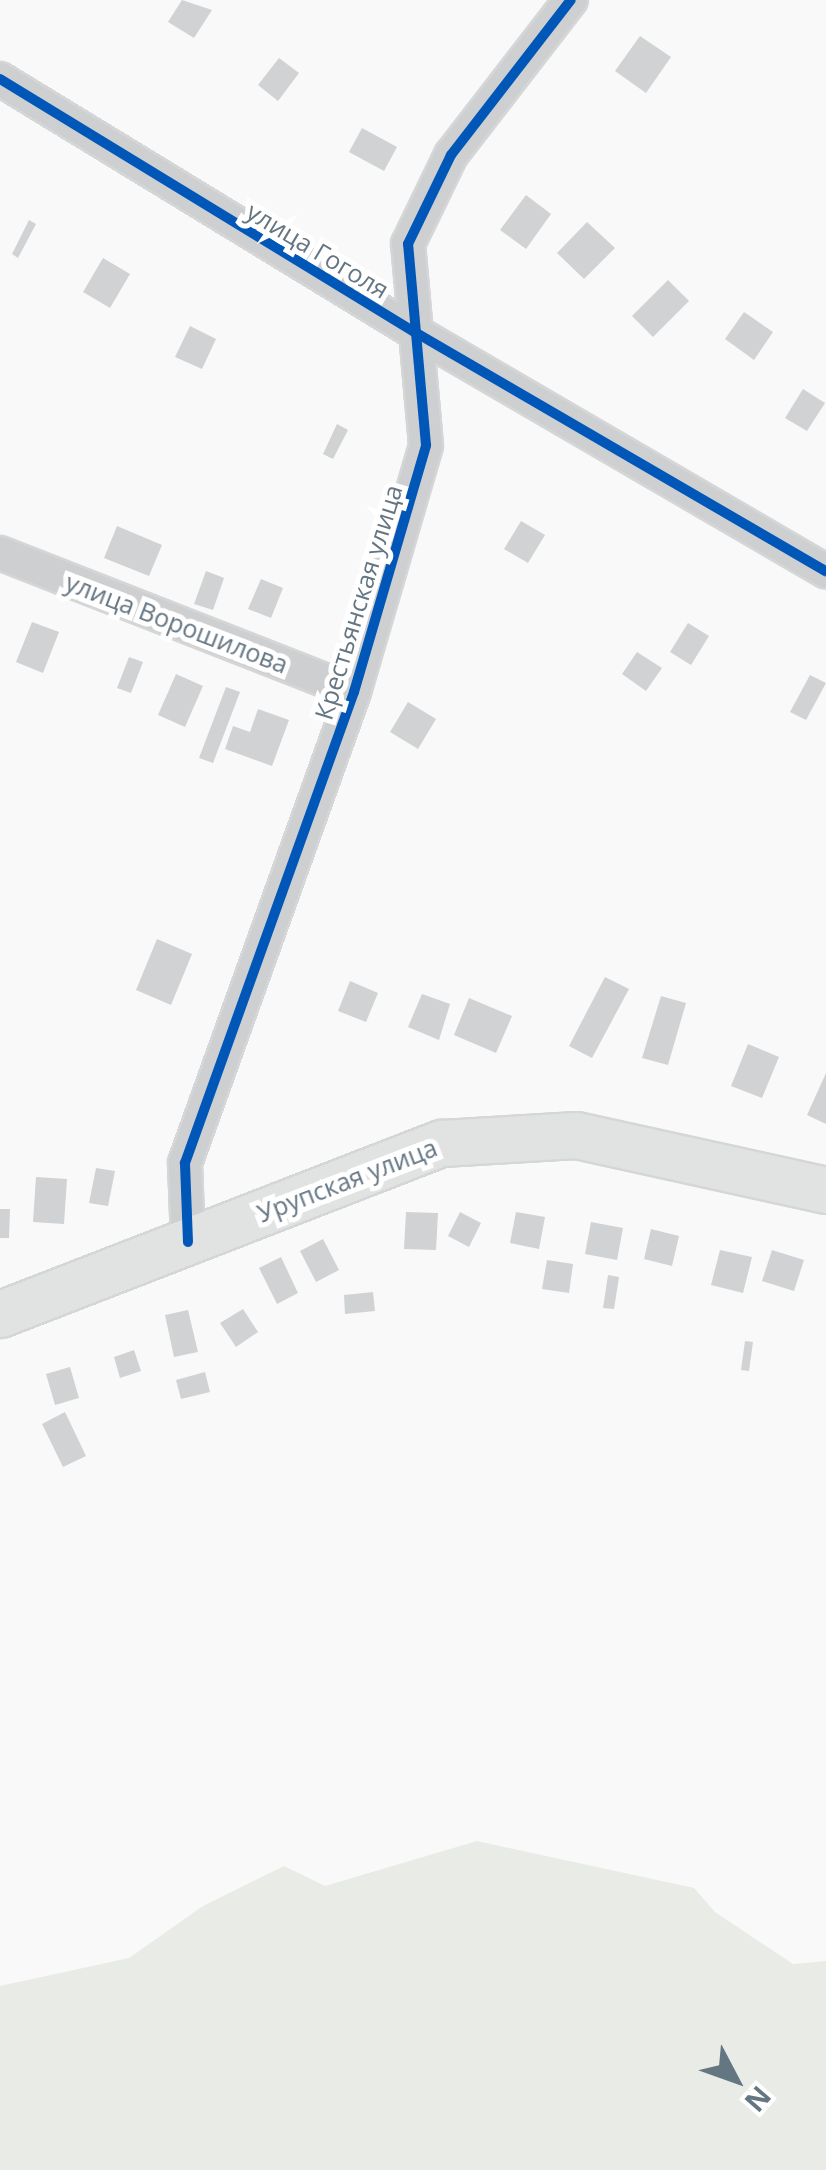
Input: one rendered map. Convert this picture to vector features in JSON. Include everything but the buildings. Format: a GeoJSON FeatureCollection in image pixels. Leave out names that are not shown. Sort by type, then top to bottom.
{"type":"FeatureCollection","features":[{"type":"Feature","properties":{"kind":"street","name":"Крестьянская улица"},"geometry":{"type":"LineString","coordinates":[[188,1242],[186,1162],[354,692],[426,444],[412,331],[408,244],[451,156],[571,0]]}},
{"type":"Feature","properties":{"kind":"street","name":"улица Гоголя"},"geometry":{"type":"LineString","coordinates":[[0,79],[412,331],[826,571]]}},
{"type":"Feature","properties":{"kind":"street","name":"улица Ворошилова"},"geometry":{"type":"LineString","coordinates":[[0,554],[354,692]]}},
{"type":"Feature","properties":{"kind":"street","name":"Урупская улица"},"geometry":{"type":"LineString","coordinates":[[0,1314],[442,1143],[576,1135],[826,1190]]}},
{"type":"Feature","properties":{"kind":"shaded area"},"geometry":{"type":"Polygon","coordinates":[[[477,1841],[694,1888],[715,1912],[793,1964],[826,1961],[826,2170],[0,2170],[0,1986],[129,1958],[203,1906],[284,1866],[325,1886],[477,1841]]]}},
{"type":"Feature","properties":{"kind":"cycle path"},"geometry":{"type":"LineString","coordinates":[[188,1242],[185,1163],[354,692],[426,445],[408,244],[451,155],[571,0]]}},
{"type":"Feature","properties":{"kind":"cycle path"},"geometry":{"type":"LineString","coordinates":[[0,79],[413,331],[826,571]]}}]}
